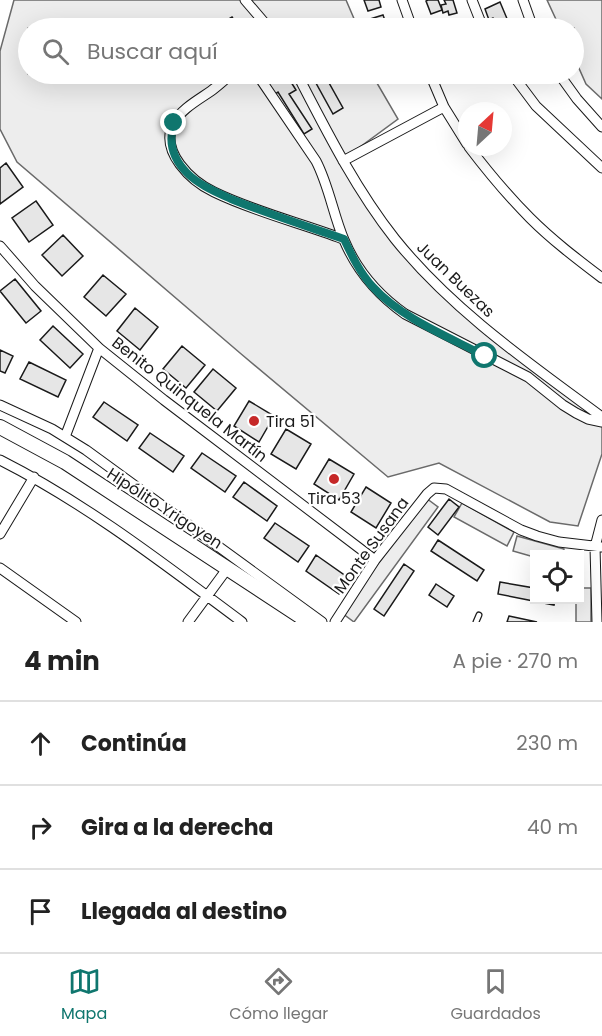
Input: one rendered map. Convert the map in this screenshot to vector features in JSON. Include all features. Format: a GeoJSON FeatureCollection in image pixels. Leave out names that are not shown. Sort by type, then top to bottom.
{"type":"FeatureCollection","features":[{"type":"Feature","properties":{"kind":"main road","name":"Hipólito Yrigoyen"},"geometry":{"type":"LineString","coordinates":[[0,427],[65,462],[295,622]]}},
{"type":"Feature","properties":{"kind":"main road","name":"Hipólito Yrigoyen"},"geometry":{"type":"LineString","coordinates":[[0,436],[50,461],[225,572],[309,622]]}},
{"type":"Feature","properties":{"kind":"street"},"geometry":{"type":"LineString","coordinates":[[245,0],[260,18]]}},
{"type":"Feature","properties":{"kind":"street"},"geometry":{"type":"LineString","coordinates":[[402,0],[408,18]]}},
{"type":"Feature","properties":{"kind":"street"},"geometry":{"type":"LineString","coordinates":[[472,0],[479,18]]}},
{"type":"Feature","properties":{"kind":"street"},"geometry":{"type":"LineString","coordinates":[[523,0],[529,18]]}},
{"type":"Feature","properties":{"kind":"street"},"geometry":{"type":"LineString","coordinates":[[220,84],[197,99],[174,123],[170,134],[172,149],[186,173],[213,192],[256,210],[344,239]]}},
{"type":"Feature","properties":{"kind":"street"},"geometry":{"type":"LineString","coordinates":[[264,84],[322,172],[344,239],[357,266],[388,302],[405,314],[528,377],[576,413],[602,422]]}},
{"type":"Feature","properties":{"kind":"street","name":"Juan Buezas"},"geometry":{"type":"LineString","coordinates":[[302,84],[342,161],[369,203],[395,239],[428,276],[463,310],[540,372],[602,417]]}},
{"type":"Feature","properties":{"kind":"street"},"geometry":{"type":"LineString","coordinates":[[434,84],[444,107],[458,129]]}},
{"type":"Feature","properties":{"kind":"street"},"geometry":{"type":"LineString","coordinates":[[520,84],[536,106],[602,168]]}},
{"type":"Feature","properties":{"kind":"street"},"geometry":{"type":"LineString","coordinates":[[566,84],[602,127]]}},
{"type":"Feature","properties":{"kind":"street"},"geometry":{"type":"LineString","coordinates":[[342,161],[444,107]]}},
{"type":"Feature","properties":{"kind":"street"},"geometry":{"type":"LineString","coordinates":[[476,156],[497,183],[531,219],[602,278]]}},
{"type":"Feature","properties":{"kind":"street","name":"Benito Quinquela Martín"},"geometry":{"type":"LineString","coordinates":[[0,246],[35,286],[99,348],[375,560]]}},
{"type":"Feature","properties":{"kind":"street"},"geometry":{"type":"LineString","coordinates":[[65,437],[99,348]]}},
{"type":"Feature","properties":{"kind":"street"},"geometry":{"type":"LineString","coordinates":[[0,405],[52,429],[96,457],[322,622]]}},
{"type":"Feature","properties":{"kind":"street"},"geometry":{"type":"LineString","coordinates":[[0,460],[34,477],[90,512],[242,622]]}},
{"type":"Feature","properties":{"kind":"street"},"geometry":{"type":"LineString","coordinates":[[0,534],[34,477]]}},
{"type":"Feature","properties":{"kind":"street","name":"Monte Susana"},"geometry":{"type":"LineString","coordinates":[[335,622],[375,560],[434,488],[446,489],[521,530],[537,536],[559,542],[598,547]]}},
{"type":"Feature","properties":{"kind":"street"},"geometry":{"type":"LineString","coordinates":[[597,622],[598,547],[602,520]]}},
{"type":"Feature","properties":{"kind":"street"},"geometry":{"type":"LineString","coordinates":[[0,568],[76,622]]}},
{"type":"Feature","properties":{"kind":"street"},"geometry":{"type":"LineString","coordinates":[[188,622],[225,572]]}},
{"type":"Feature","properties":{"kind":"lane"},"geometry":{"type":"LineString","coordinates":[[476,622],[478,615]]}},
{"type":"Feature","properties":{"kind":"shaded area"},"geometry":{"type":"Polygon","coordinates":[[[14,0],[346,0],[354,18],[18,18],[18,84],[378,84],[398,119],[341,161],[394,240],[461,311],[602,414],[602,454],[578,526],[550,522],[439,463],[388,477],[17,162],[0,129],[0,51],[14,0]]]}},
{"type":"Feature","properties":{"kind":"shaded area"},"geometry":{"type":"Polygon","coordinates":[[[547,0],[602,0],[602,99],[584,80],[584,18],[555,18],[547,0]]]}},
{"type":"Feature","properties":{"kind":"shaded area"},"geometry":{"type":"Polygon","coordinates":[[[426,498],[438,507],[354,622],[342,613],[426,498]]]}},
{"type":"Feature","properties":{"kind":"shaded area"},"geometry":{"type":"Polygon","coordinates":[[[462,503],[514,532],[507,546],[454,517],[462,503]]]}},
{"type":"Feature","properties":{"kind":"shaded area"},"geometry":{"type":"Polygon","coordinates":[[[517,536],[564,549],[530,550],[530,556],[513,551],[517,536]]]}},
{"type":"Feature","properties":{"kind":"shaded area"},"geometry":{"type":"Polygon","coordinates":[[[584,588],[591,588],[591,622],[576,622],[576,604],[584,604],[584,588]]]}},
{"type":"Feature","properties":{"kind":"building"},"geometry":{"type":"Polygon","coordinates":[[[364,0],[379,0],[381,7],[368,11],[364,0]]]}},
{"type":"Feature","properties":{"kind":"building"},"geometry":{"type":"Polygon","coordinates":[[[438,0],[442,10],[431,14],[426,1],[438,0]]]}},
{"type":"Feature","properties":{"kind":"building"},"geometry":{"type":"Polygon","coordinates":[[[444,0],[453,0],[457,13],[449,15],[448,11],[443,13],[441,5],[446,4],[444,0]]]}},
{"type":"Feature","properties":{"kind":"building"},"geometry":{"type":"Polygon","coordinates":[[[500,2],[507,18],[488,18],[485,9],[500,2]]]}},
{"type":"Feature","properties":{"kind":"building"},"geometry":{"type":"Polygon","coordinates":[[[268,84],[292,84],[296,90],[289,94],[312,129],[304,134],[278,92],[275,94],[268,84]]]}},
{"type":"Feature","properties":{"kind":"building"},"geometry":{"type":"Polygon","coordinates":[[[316,84],[330,84],[343,108],[333,114],[316,84]]]}},
{"type":"Feature","properties":{"kind":"building"},"geometry":{"type":"Polygon","coordinates":[[[6,163],[23,187],[0,204],[0,168],[6,163]]]}},
{"type":"Feature","properties":{"kind":"building"},"geometry":{"type":"Polygon","coordinates":[[[36,201],[53,225],[29,242],[12,218],[36,201]]]}},
{"type":"Feature","properties":{"kind":"building"},"geometry":{"type":"Polygon","coordinates":[[[63,235],[83,256],[62,276],[42,255],[63,235]]]}},
{"type":"Feature","properties":{"kind":"building"},"geometry":{"type":"Polygon","coordinates":[[[103,275],[126,294],[106,316],[84,297],[103,275]]]}},
{"type":"Feature","properties":{"kind":"building"},"geometry":{"type":"Polygon","coordinates":[[[15,279],[41,311],[26,323],[0,291],[15,279]]]}},
{"type":"Feature","properties":{"kind":"building"},"geometry":{"type":"Polygon","coordinates":[[[135,308],[158,327],[140,350],[117,331],[135,308]]]}},
{"type":"Feature","properties":{"kind":"building"},"geometry":{"type":"Polygon","coordinates":[[[53,326],[83,354],[70,368],[40,340],[53,326]]]}},
{"type":"Feature","properties":{"kind":"building"},"geometry":{"type":"Polygon","coordinates":[[[182,346],[205,365],[186,388],[163,369],[182,346]]]}},
{"type":"Feature","properties":{"kind":"building"},"geometry":{"type":"Polygon","coordinates":[[[0,350],[13,356],[5,373],[0,371],[0,350]]]}},
{"type":"Feature","properties":{"kind":"building"},"geometry":{"type":"Polygon","coordinates":[[[29,362],[66,380],[58,397],[20,379],[29,362]]]}},
{"type":"Feature","properties":{"kind":"building"},"geometry":{"type":"Polygon","coordinates":[[[213,369],[236,388],[217,411],[194,392],[213,369]]]}},
{"type":"Feature","properties":{"kind":"building","name":"Tira 51"},"geometry":{"type":"Polygon","coordinates":[[[249,401],[274,416],[259,442],[234,426],[249,401]]]}},
{"type":"Feature","properties":{"kind":"building"},"geometry":{"type":"Polygon","coordinates":[[[104,402],[138,425],[127,441],[93,417],[104,402]]]}},
{"type":"Feature","properties":{"kind":"building"},"geometry":{"type":"Polygon","coordinates":[[[286,429],[311,444],[296,469],[271,454],[286,429]]]}},
{"type":"Feature","properties":{"kind":"building"},"geometry":{"type":"Polygon","coordinates":[[[150,433],[184,456],[173,472],[139,448],[150,433]]]}},
{"type":"Feature","properties":{"kind":"building"},"geometry":{"type":"Polygon","coordinates":[[[202,453],[236,476],[225,492],[191,468],[202,453]]]}},
{"type":"Feature","properties":{"kind":"building","name":"Tira 53"},"geometry":{"type":"Polygon","coordinates":[[[329,459],[354,474],[339,500],[314,484],[329,459]]]}},
{"type":"Feature","properties":{"kind":"building"},"geometry":{"type":"Polygon","coordinates":[[[244,482],[277,506],[267,521],[233,497],[244,482]]]}},
{"type":"Feature","properties":{"kind":"building"},"geometry":{"type":"Polygon","coordinates":[[[366,487],[391,503],[376,528],[351,512],[366,487]]]}},
{"type":"Feature","properties":{"kind":"building"},"geometry":{"type":"Polygon","coordinates":[[[449,499],[459,507],[438,535],[428,527],[449,499]]]}},
{"type":"Feature","properties":{"kind":"building"},"geometry":{"type":"Polygon","coordinates":[[[275,523],[309,546],[298,562],[264,538],[275,523]]]}},
{"type":"Feature","properties":{"kind":"building"},"geometry":{"type":"Polygon","coordinates":[[[438,540],[484,570],[477,581],[431,551],[438,540]]]}},
{"type":"Feature","properties":{"kind":"building"},"geometry":{"type":"Polygon","coordinates":[[[316,555],[350,579],[339,594],[306,571],[316,555]]]}},
{"type":"Feature","properties":{"kind":"building"},"geometry":{"type":"Polygon","coordinates":[[[404,564],[414,571],[384,616],[374,609],[404,564]]]}},
{"type":"Feature","properties":{"kind":"building"},"geometry":{"type":"Polygon","coordinates":[[[500,582],[530,587],[530,600],[498,594],[500,582]]]}},
{"type":"Feature","properties":{"kind":"building"},"geometry":{"type":"Polygon","coordinates":[[[436,584],[454,596],[447,607],[429,595],[436,584]]]}},
{"type":"Feature","properties":{"kind":"building"},"geometry":{"type":"Polygon","coordinates":[[[509,616],[537,622],[507,622],[509,616]]]}},
{"type":"Feature","properties":{"kind":"place","name":"Tira 51"},"geometry":{"type":"Point","coordinates":[254,421]}},
{"type":"Feature","properties":{"kind":"place","name":"Tira 53"},"geometry":{"type":"Point","coordinates":[334,479]}},
{"type":"Feature","properties":{"kind":"route"},"geometry":{"type":"LineString","coordinates":[[174,123],[170,134],[172,149],[186,173],[195,180],[213,192],[256,210],[344,239],[357,266],[388,302],[405,314],[485,356]]}}]}
